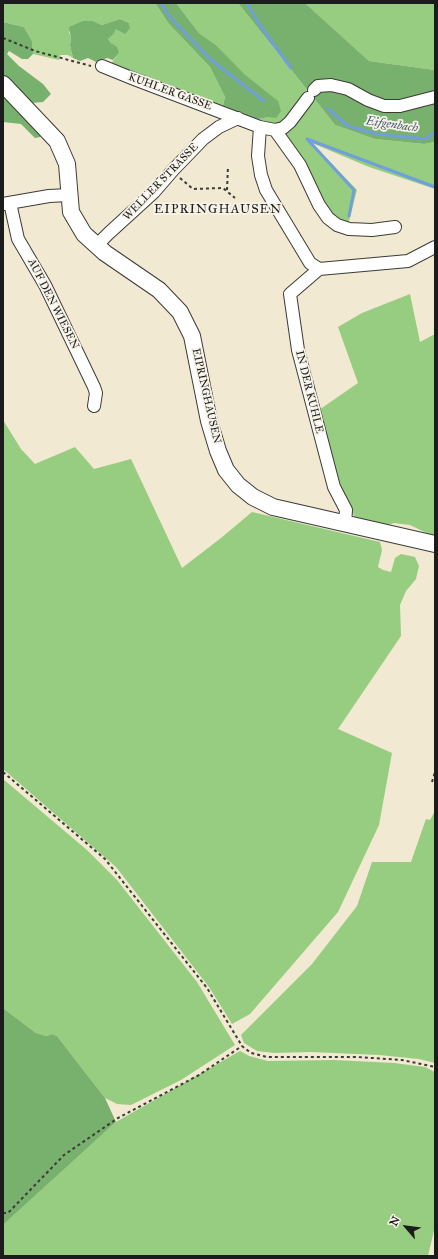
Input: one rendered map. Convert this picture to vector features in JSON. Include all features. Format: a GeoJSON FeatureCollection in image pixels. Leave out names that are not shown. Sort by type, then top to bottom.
{"type":"FeatureCollection","features":[{"type":"Feature","properties":{"kind":"main road","name":"EIPRINGHAUSEN"},"geometry":{"type":"LineString","coordinates":[[4,86],[57,141],[67,164],[70,209],[75,223],[96,246],[159,290],[180,312],[192,336],[209,420],[218,451],[226,470],[238,485],[253,497],[273,507],[435,544]]}},
{"type":"Feature","properties":{"kind":"street","name":"KUHLER GASSE"},"geometry":{"type":"LineString","coordinates":[[102,66],[238,118]]}},
{"type":"Feature","properties":{"kind":"street"},"geometry":{"type":"LineString","coordinates":[[238,118],[260,127],[275,130],[283,128],[290,122],[318,86],[331,85],[348,89],[368,100],[384,106],[414,103],[435,97]]}},
{"type":"Feature","properties":{"kind":"street"},"geometry":{"type":"LineString","coordinates":[[414,103],[419,97],[435,90]]}},
{"type":"Feature","properties":{"kind":"street","name":"WELLER STRASSE"},"geometry":{"type":"LineString","coordinates":[[96,246],[154,192],[203,139],[219,127],[238,118]]}},
{"type":"Feature","properties":{"kind":"street"},"geometry":{"type":"LineString","coordinates":[[260,127],[258,156],[261,175],[266,190],[310,263],[319,269],[408,261],[435,248]]}},
{"type":"Feature","properties":{"kind":"street"},"geometry":{"type":"LineString","coordinates":[[275,130],[300,165],[328,218],[337,225],[349,228],[372,230],[395,227]]}},
{"type":"Feature","properties":{"kind":"street"},"geometry":{"type":"LineString","coordinates":[[7,204],[49,196],[69,195]]}},
{"type":"Feature","properties":{"kind":"street","name":"AUF DEN WIESEN"},"geometry":{"type":"LineString","coordinates":[[7,204],[18,239],[45,285],[94,387],[96,393],[94,406]]}},
{"type":"Feature","properties":{"kind":"street","name":"IN DER KUHLE"},"geometry":{"type":"LineString","coordinates":[[319,269],[290,294],[298,350],[334,487],[346,510],[345,524]]}},
{"type":"Feature","properties":{"kind":"path"},"geometry":{"type":"LineString","coordinates":[[3,38],[35,51],[87,66],[102,66]]}},
{"type":"Feature","properties":{"kind":"path"},"geometry":{"type":"LineString","coordinates":[[228,166],[228,190]]}},
{"type":"Feature","properties":{"kind":"path"},"geometry":{"type":"LineString","coordinates":[[173,170],[193,189],[223,188],[228,190],[235,198]]}},
{"type":"Feature","properties":{"kind":"path"},"geometry":{"type":"LineString","coordinates":[[3,772],[104,859],[207,988],[242,1046],[251,1053],[267,1057],[356,1057],[402,1060],[435,1067]]}},
{"type":"Feature","properties":{"kind":"path"},"geometry":{"type":"LineString","coordinates":[[432,782],[435,772]]}},
{"type":"Feature","properties":{"kind":"path"},"geometry":{"type":"LineString","coordinates":[[3,1214],[8,1213],[64,1155],[118,1118],[199,1075],[242,1046]]}},
{"type":"Feature","properties":{"kind":"green space"},"geometry":{"type":"Polygon","coordinates":[[[3,3],[155,3],[169,24],[210,67],[225,97],[223,106],[110,65],[119,53],[108,39],[114,34],[116,29],[130,28],[129,23],[120,19],[102,25],[93,21],[69,32],[71,37],[70,45],[73,58],[68,55],[60,55],[59,60],[33,54],[32,41],[24,27],[3,22],[3,3]]]}},
{"type":"Feature","properties":{"kind":"green space"},"geometry":{"type":"Polygon","coordinates":[[[155,3],[176,3],[199,33],[216,45],[244,74],[278,101],[281,111],[276,118],[269,117],[258,119],[223,106],[225,97],[210,67],[169,24],[155,3]]]}},
{"type":"Feature","properties":{"kind":"green space"},"geometry":{"type":"Polygon","coordinates":[[[176,3],[238,3],[307,90],[283,121],[275,124],[258,119],[269,117],[243,74],[216,45],[199,33],[176,3]]]}},
{"type":"Feature","properties":{"kind":"green space"},"geometry":{"type":"Polygon","coordinates":[[[238,3],[305,3],[369,61],[435,70],[435,142],[424,144],[375,139],[335,125],[238,3]]]}},
{"type":"Feature","properties":{"kind":"green space"},"geometry":{"type":"Polygon","coordinates":[[[305,3],[435,3],[435,70],[369,61],[305,3]]]}},
{"type":"Feature","properties":{"kind":"green space"},"geometry":{"type":"Polygon","coordinates":[[[120,19],[129,23],[130,28],[125,34],[116,29],[114,34],[108,39],[117,47],[119,53],[113,60],[107,58],[96,62],[88,58],[80,61],[73,58],[70,45],[71,38],[69,27],[83,21],[93,21],[102,25],[120,19]]]}},
{"type":"Feature","properties":{"kind":"green space"},"geometry":{"type":"Polygon","coordinates":[[[3,22],[24,27],[32,41],[33,54],[28,59],[22,59],[9,51],[7,54],[19,66],[43,84],[51,94],[43,102],[32,103],[18,93],[22,117],[35,129],[38,128],[42,134],[40,137],[35,138],[21,124],[3,122],[3,22]]]}},
{"type":"Feature","properties":{"kind":"green space"},"geometry":{"type":"Polygon","coordinates":[[[311,95],[335,125],[375,139],[424,144],[435,142],[435,189],[369,167],[312,143],[357,190],[348,225],[337,222],[281,136],[311,95]]]}},
{"type":"Feature","properties":{"kind":"green space"},"geometry":{"type":"Polygon","coordinates":[[[410,294],[420,342],[435,334],[435,537],[410,525],[394,523],[388,525],[355,517],[341,495],[316,412],[358,383],[338,327],[362,313],[410,294]]]}},
{"type":"Feature","properties":{"kind":"green space"},"geometry":{"type":"Polygon","coordinates":[[[3,420],[21,449],[35,464],[75,447],[94,469],[131,459],[182,568],[252,512],[380,542],[382,550],[378,567],[383,570],[391,572],[395,558],[401,554],[415,557],[419,566],[416,579],[406,591],[400,605],[401,636],[338,729],[392,753],[379,825],[338,912],[250,1014],[232,1024],[209,987],[116,867],[3,769],[3,420]]]}},
{"type":"Feature","properties":{"kind":"green space"},"geometry":{"type":"Polygon","coordinates":[[[3,779],[87,850],[117,880],[197,982],[235,1045],[181,1080],[131,1105],[117,1104],[105,1098],[57,1036],[52,1034],[46,1036],[36,1033],[3,1008],[3,779]]]}},
{"type":"Feature","properties":{"kind":"green space"},"geometry":{"type":"Polygon","coordinates":[[[435,811],[435,1063],[419,1059],[379,1055],[311,1052],[274,1053],[257,1051],[244,1043],[241,1035],[312,964],[357,906],[372,862],[411,862],[426,819],[430,820],[435,811]]]}},
{"type":"Feature","properties":{"kind":"green space"},"geometry":{"type":"Polygon","coordinates":[[[3,1008],[36,1033],[46,1036],[52,1034],[57,1036],[105,1098],[116,1122],[3,1225],[3,1008]]]}},
{"type":"Feature","properties":{"kind":"green space"},"geometry":{"type":"Polygon","coordinates":[[[240,1051],[249,1056],[268,1061],[334,1060],[394,1063],[425,1067],[435,1072],[435,1226],[428,1256],[3,1256],[3,1225],[116,1122],[240,1051]]]}},
{"type":"Feature","properties":{"kind":"waterway"},"geometry":{"type":"LineString","coordinates":[[161,3],[168,15],[210,59],[264,101]]}},
{"type":"Feature","properties":{"kind":"waterway","name":"Eifgenbach"},"geometry":{"type":"LineString","coordinates":[[247,3],[259,24],[291,68]]}},
{"type":"Feature","properties":{"kind":"waterway","name":"Eifgenbach"},"geometry":{"type":"LineString","coordinates":[[328,109],[348,126],[376,134],[426,139],[435,132]]}},
{"type":"Feature","properties":{"kind":"waterway"},"geometry":{"type":"LineString","coordinates":[[307,139],[435,187]]}},
{"type":"Feature","properties":{"kind":"waterway"},"geometry":{"type":"LineString","coordinates":[[308,140],[354,190],[349,216]]}},
{"type":"Feature","properties":{"kind":"district","name":"EIPRINGHAUSEN"},"geometry":{"type":"Point","coordinates":[218,210]}}]}
